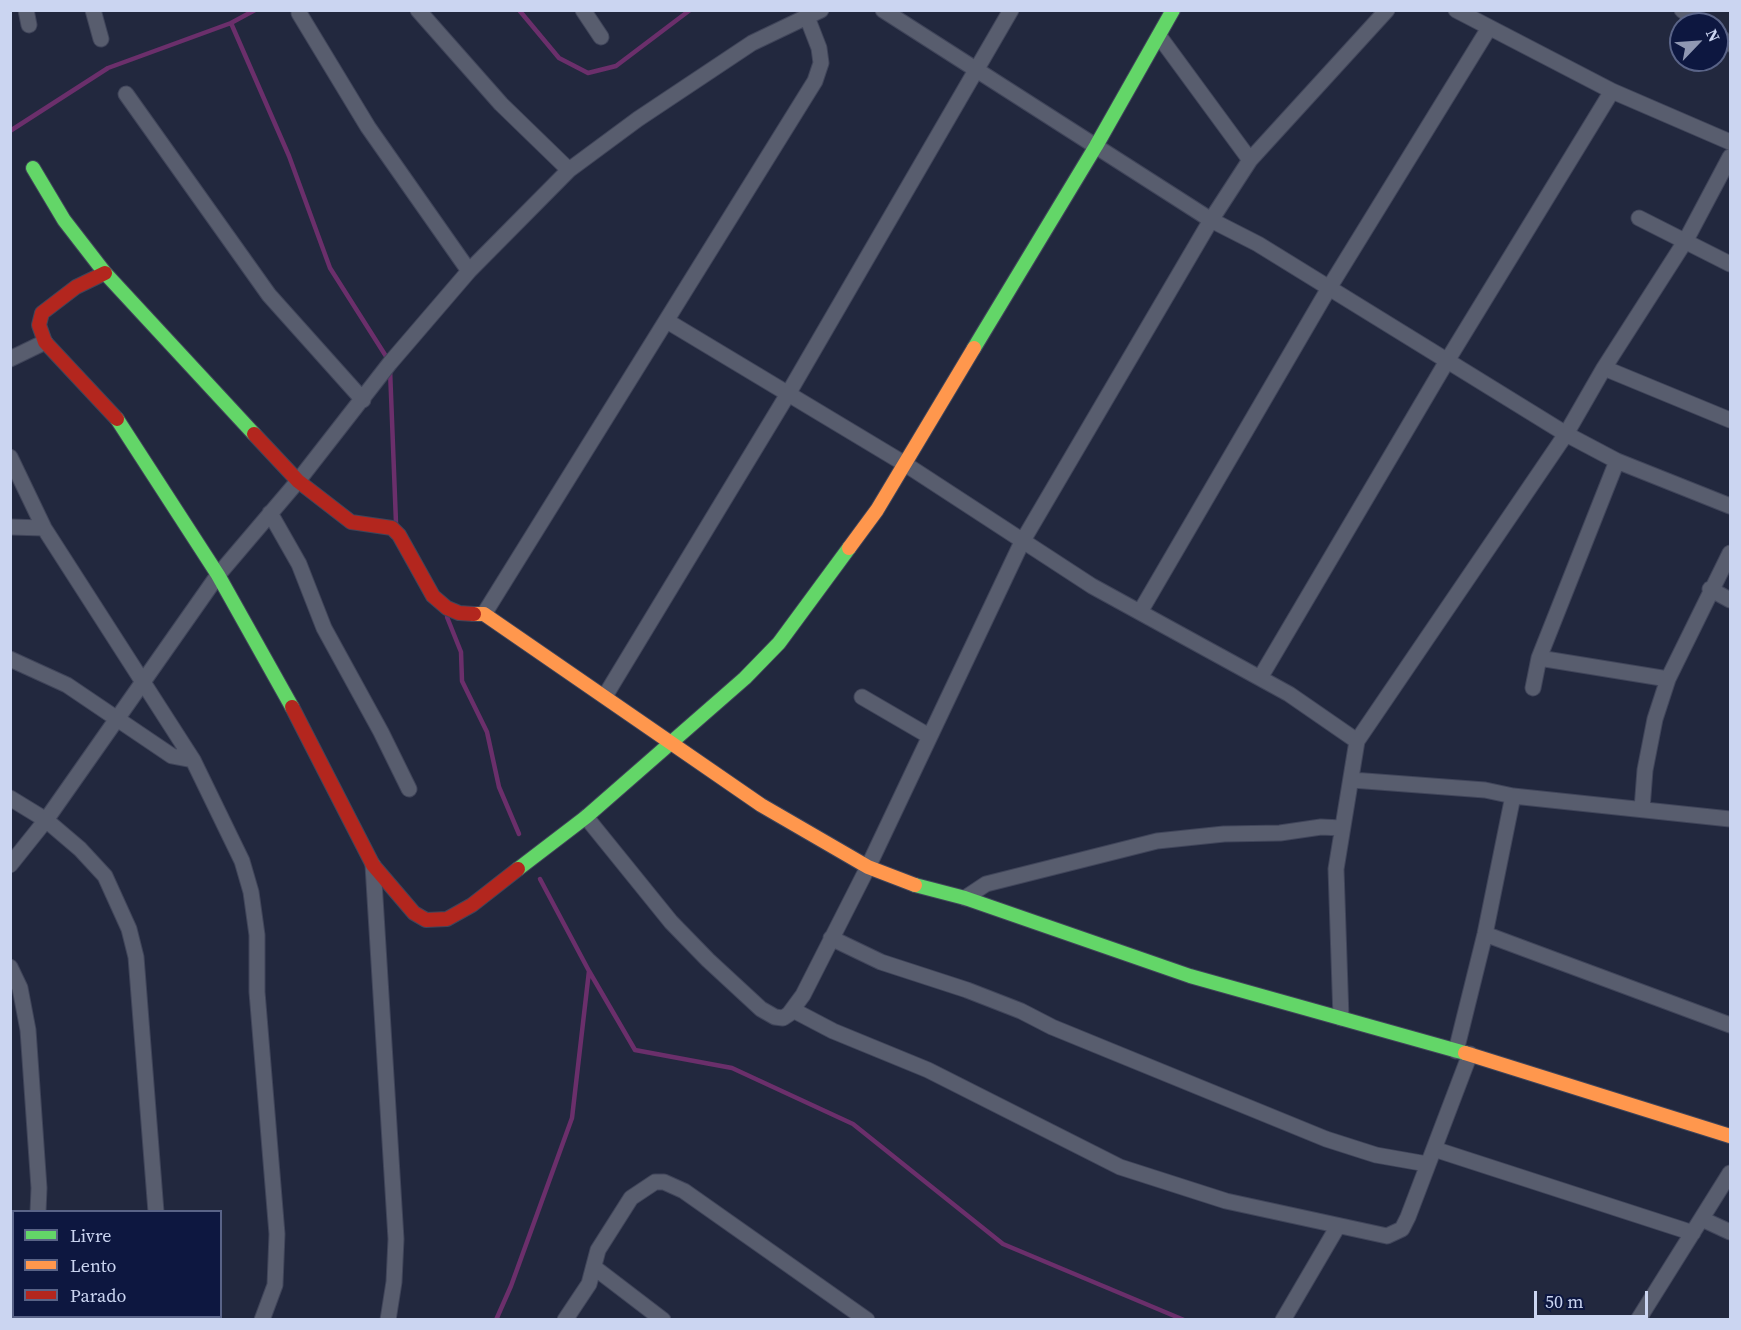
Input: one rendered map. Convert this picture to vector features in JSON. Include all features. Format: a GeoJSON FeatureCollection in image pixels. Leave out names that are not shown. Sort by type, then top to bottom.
{"type":"FeatureCollection","features":[{"type":"Feature","properties":{"kind":"street"},"geometry":{"type":"LineString","coordinates":[[93,10],[101,39]]}},
{"type":"Feature","properties":{"kind":"street"},"geometry":{"type":"LineString","coordinates":[[418,10],[501,104],[569,170]]}},
{"type":"Feature","properties":{"kind":"street"},"geometry":{"type":"LineString","coordinates":[[583,10],[601,37]]}},
{"type":"Feature","properties":{"kind":"street"},"geometry":{"type":"LineString","coordinates":[[883,10],[1211,220],[1258,244],[1566,434],[1617,460],[1731,506]]}},
{"type":"Feature","properties":{"kind":"street"},"geometry":{"type":"LineString","coordinates":[[605,696],[788,394],[1011,10]]}},
{"type":"Feature","properties":{"kind":"street"},"geometry":{"type":"LineString","coordinates":[[105,273],[76,287],[42,313],[39,325],[45,342],[110,410],[142,455],[218,575],[302,724],[373,864],[414,913],[426,920],[447,920],[472,905],[586,817],[674,743],[746,678],[779,643],[837,568],[905,464],[1096,146],[1173,10]]}},
{"type":"Feature","properties":{"kind":"street"},"geometry":{"type":"LineString","coordinates":[[586,817],[671,921],[741,991],[775,1017],[783,1018],[793,1010],[868,867],[1022,542],[1211,220],[1250,160],[1387,10]]}},
{"type":"Feature","properties":{"kind":"street"},"geometry":{"type":"LineString","coordinates":[[1456,10],[1612,91],[1731,142]]}},
{"type":"Feature","properties":{"kind":"street"},"geometry":{"type":"LineString","coordinates":[[300,13],[368,127],[469,271]]}},
{"type":"Feature","properties":{"kind":"street"},"geometry":{"type":"LineString","coordinates":[[10,865],[46,820],[218,575],[298,481],[390,363],[469,271],[569,170],[638,119],[752,43],[814,14],[821,63],[814,81],[484,614]]}},
{"type":"Feature","properties":{"kind":"street"},"geometry":{"type":"LineString","coordinates":[[1140,612],[1329,288],[1489,28]]}},
{"type":"Feature","properties":{"kind":"street"},"geometry":{"type":"LineString","coordinates":[[1159,36],[1250,160]]}},
{"type":"Feature","properties":{"kind":"street"},"geometry":{"type":"LineString","coordinates":[[1260,678],[1447,361],[1612,91]]}},
{"type":"Feature","properties":{"kind":"street"},"geometry":{"type":"LineString","coordinates":[[126,94],[269,295],[363,400]]}},
{"type":"Feature","properties":{"kind":"street"},"geometry":{"type":"LineString","coordinates":[[1341,1018],[1335,891],[1342,828],[1352,780],[1356,741],[1566,434],[1604,368],[1686,240],[1731,157]]}},
{"type":"Feature","properties":{"kind":"street"},"geometry":{"type":"LineString","coordinates":[[33,168],[64,220],[105,273],[298,481],[351,522],[392,528],[399,535],[433,596],[447,608],[459,613],[484,614],[761,805],[868,867],[916,886],[965,898],[1190,976],[1463,1053],[1731,1136]]}},
{"type":"Feature","properties":{"kind":"street"},"geometry":{"type":"LineString","coordinates":[[1639,218],[1731,264]]}},
{"type":"Feature","properties":{"kind":"street"},"geometry":{"type":"LineString","coordinates":[[667,321],[905,464],[1092,586],[1289,694],[1356,741]]}},
{"type":"Feature","properties":{"kind":"street"},"geometry":{"type":"LineString","coordinates":[[10,359],[45,342]]}},
{"type":"Feature","properties":{"kind":"street"},"geometry":{"type":"LineString","coordinates":[[1604,368],[1731,420]]}},
{"type":"Feature","properties":{"kind":"street"},"geometry":{"type":"LineString","coordinates":[[10,457],[44,528],[193,760],[242,861],[251,892],[257,934],[257,992],[277,1234],[275,1285],[262,1320]]}},
{"type":"Feature","properties":{"kind":"street"},"geometry":{"type":"LineString","coordinates":[[1533,687],[1539,658],[1617,460]]}},
{"type":"Feature","properties":{"kind":"street"},"geometry":{"type":"LineString","coordinates":[[270,513],[299,564],[324,628],[381,732],[409,789]]}},
{"type":"Feature","properties":{"kind":"street"},"geometry":{"type":"LineString","coordinates":[[10,527],[44,528]]}},
{"type":"Feature","properties":{"kind":"street"},"geometry":{"type":"LineString","coordinates":[[1642,809],[1645,770],[1655,719],[1668,679],[1710,589],[1731,553]]}},
{"type":"Feature","properties":{"kind":"street"},"geometry":{"type":"LineString","coordinates":[[1710,589],[1731,600]]}},
{"type":"Feature","properties":{"kind":"street"},"geometry":{"type":"LineString","coordinates":[[1539,658],[1668,679]]}},
{"type":"Feature","properties":{"kind":"street"},"geometry":{"type":"LineString","coordinates":[[10,659],[67,685],[172,756],[193,760]]}},
{"type":"Feature","properties":{"kind":"street"},"geometry":{"type":"LineString","coordinates":[[862,697],[929,736]]}},
{"type":"Feature","properties":{"kind":"street"},"geometry":{"type":"LineString","coordinates":[[1352,780],[1485,790],[1513,796],[1731,819]]}},
{"type":"Feature","properties":{"kind":"street"},"geometry":{"type":"LineString","coordinates":[[793,1010],[832,1031],[928,1070],[1120,1167],[1226,1201],[1387,1236],[1402,1229],[1434,1149],[1463,1053],[1513,796]]}},
{"type":"Feature","properties":{"kind":"street"},"geometry":{"type":"LineString","coordinates":[[10,798],[46,820],[80,849],[105,876],[129,929],[136,957],[156,1210]]}},
{"type":"Feature","properties":{"kind":"street"},"geometry":{"type":"LineString","coordinates":[[965,898],[986,884],[1157,842],[1224,834],[1342,828]]}},
{"type":"Feature","properties":{"kind":"street"},"geometry":{"type":"LineString","coordinates":[[373,864],[396,1239],[394,1282],[387,1320]]}},
{"type":"Feature","properties":{"kind":"street"},"geometry":{"type":"LineString","coordinates":[[1485,934],[1731,1025]]}},
{"type":"Feature","properties":{"kind":"street"},"geometry":{"type":"LineString","coordinates":[[831,938],[881,962],[1021,1011],[1052,1027],[1326,1139],[1376,1155],[1427,1164]]}},
{"type":"Feature","properties":{"kind":"street"},"geometry":{"type":"LineString","coordinates":[[10,968],[20,988],[28,1030],[39,1188],[38,1210]]}},
{"type":"Feature","properties":{"kind":"street"},"geometry":{"type":"LineString","coordinates":[[1434,1149],[1693,1233]]}},
{"type":"Feature","properties":{"kind":"street"},"geometry":{"type":"LineString","coordinates":[[1638,1320],[1731,1173]]}},
{"type":"Feature","properties":{"kind":"street"},"geometry":{"type":"LineString","coordinates":[[565,1320],[581,1298],[595,1268],[598,1250],[631,1198],[655,1182],[664,1182],[684,1191],[867,1320]]}},
{"type":"Feature","properties":{"kind":"street"},"geometry":{"type":"LineString","coordinates":[[1702,1219],[1731,1232]]}},
{"type":"Feature","properties":{"kind":"street"},"geometry":{"type":"LineString","coordinates":[[1283,1320],[1338,1226]]}},
{"type":"Feature","properties":{"kind":"street"},"geometry":{"type":"LineString","coordinates":[[595,1268],[663,1320]]}},
{"type":"Feature","properties":{"kind":"waterway"},"geometry":{"type":"LineString","coordinates":[[255,10],[231,23],[289,156],[330,268],[389,361]]}},
{"type":"Feature","properties":{"kind":"waterway"},"geometry":{"type":"LineString","coordinates":[[519,10],[559,58],[588,73],[616,66],[690,10]]}},
{"type":"Feature","properties":{"kind":"waterway"},"geometry":{"type":"LineString","coordinates":[[10,131],[108,68],[231,23]]}},
{"type":"Feature","properties":{"kind":"waterway"},"geometry":{"type":"LineString","coordinates":[[390,369],[396,523]]}},
{"type":"Feature","properties":{"kind":"waterway"},"geometry":{"type":"LineString","coordinates":[[447,617],[461,652],[462,681],[487,732],[499,787],[519,834]]}},
{"type":"Feature","properties":{"kind":"waterway"},"geometry":{"type":"LineString","coordinates":[[496,1320],[511,1286],[572,1118],[589,971],[540,879]]}},
{"type":"Feature","properties":{"kind":"waterway"},"geometry":{"type":"LineString","coordinates":[[589,971],[635,1050],[732,1068],[853,1124],[1003,1244],[1184,1320]]}},
{"type":"Feature","properties":{"kind":"traffic: fast"},"geometry":{"type":"LineString","coordinates":[[974,348],[1096,146],[1173,10]]}},
{"type":"Feature","properties":{"kind":"traffic: fast"},"geometry":{"type":"LineString","coordinates":[[33,168],[64,220],[105,273],[254,434]]}},
{"type":"Feature","properties":{"kind":"traffic: fast"},"geometry":{"type":"LineString","coordinates":[[117,419],[218,575],[292,707]]}},
{"type":"Feature","properties":{"kind":"traffic: fast"},"geometry":{"type":"LineString","coordinates":[[518,869],[586,817],[745,678],[779,643],[849,548]]}},
{"type":"Feature","properties":{"kind":"traffic: fast"},"geometry":{"type":"LineString","coordinates":[[915,885],[965,898],[1190,976],[1465,1053]]}},
{"type":"Feature","properties":{"kind":"traffic: slow"},"geometry":{"type":"LineString","coordinates":[[849,548],[877,510],[974,348]]}},
{"type":"Feature","properties":{"kind":"traffic: slow"},"geometry":{"type":"LineString","coordinates":[[474,614],[484,614],[761,805],[868,867],[915,885]]}},
{"type":"Feature","properties":{"kind":"traffic: slow"},"geometry":{"type":"LineString","coordinates":[[1465,1053],[1730,1136]]}},
{"type":"Feature","properties":{"kind":"traffic: jam"},"geometry":{"type":"LineString","coordinates":[[105,273],[76,287],[42,313],[39,325],[45,342],[117,419]]}},
{"type":"Feature","properties":{"kind":"traffic: jam"},"geometry":{"type":"LineString","coordinates":[[254,434],[298,481],[351,522],[392,528],[399,535],[433,596],[447,608],[459,613],[474,614]]}},
{"type":"Feature","properties":{"kind":"traffic: jam"},"geometry":{"type":"LineString","coordinates":[[292,707],[373,865],[414,913],[426,920],[447,919],[472,905],[518,869]]}}]}
